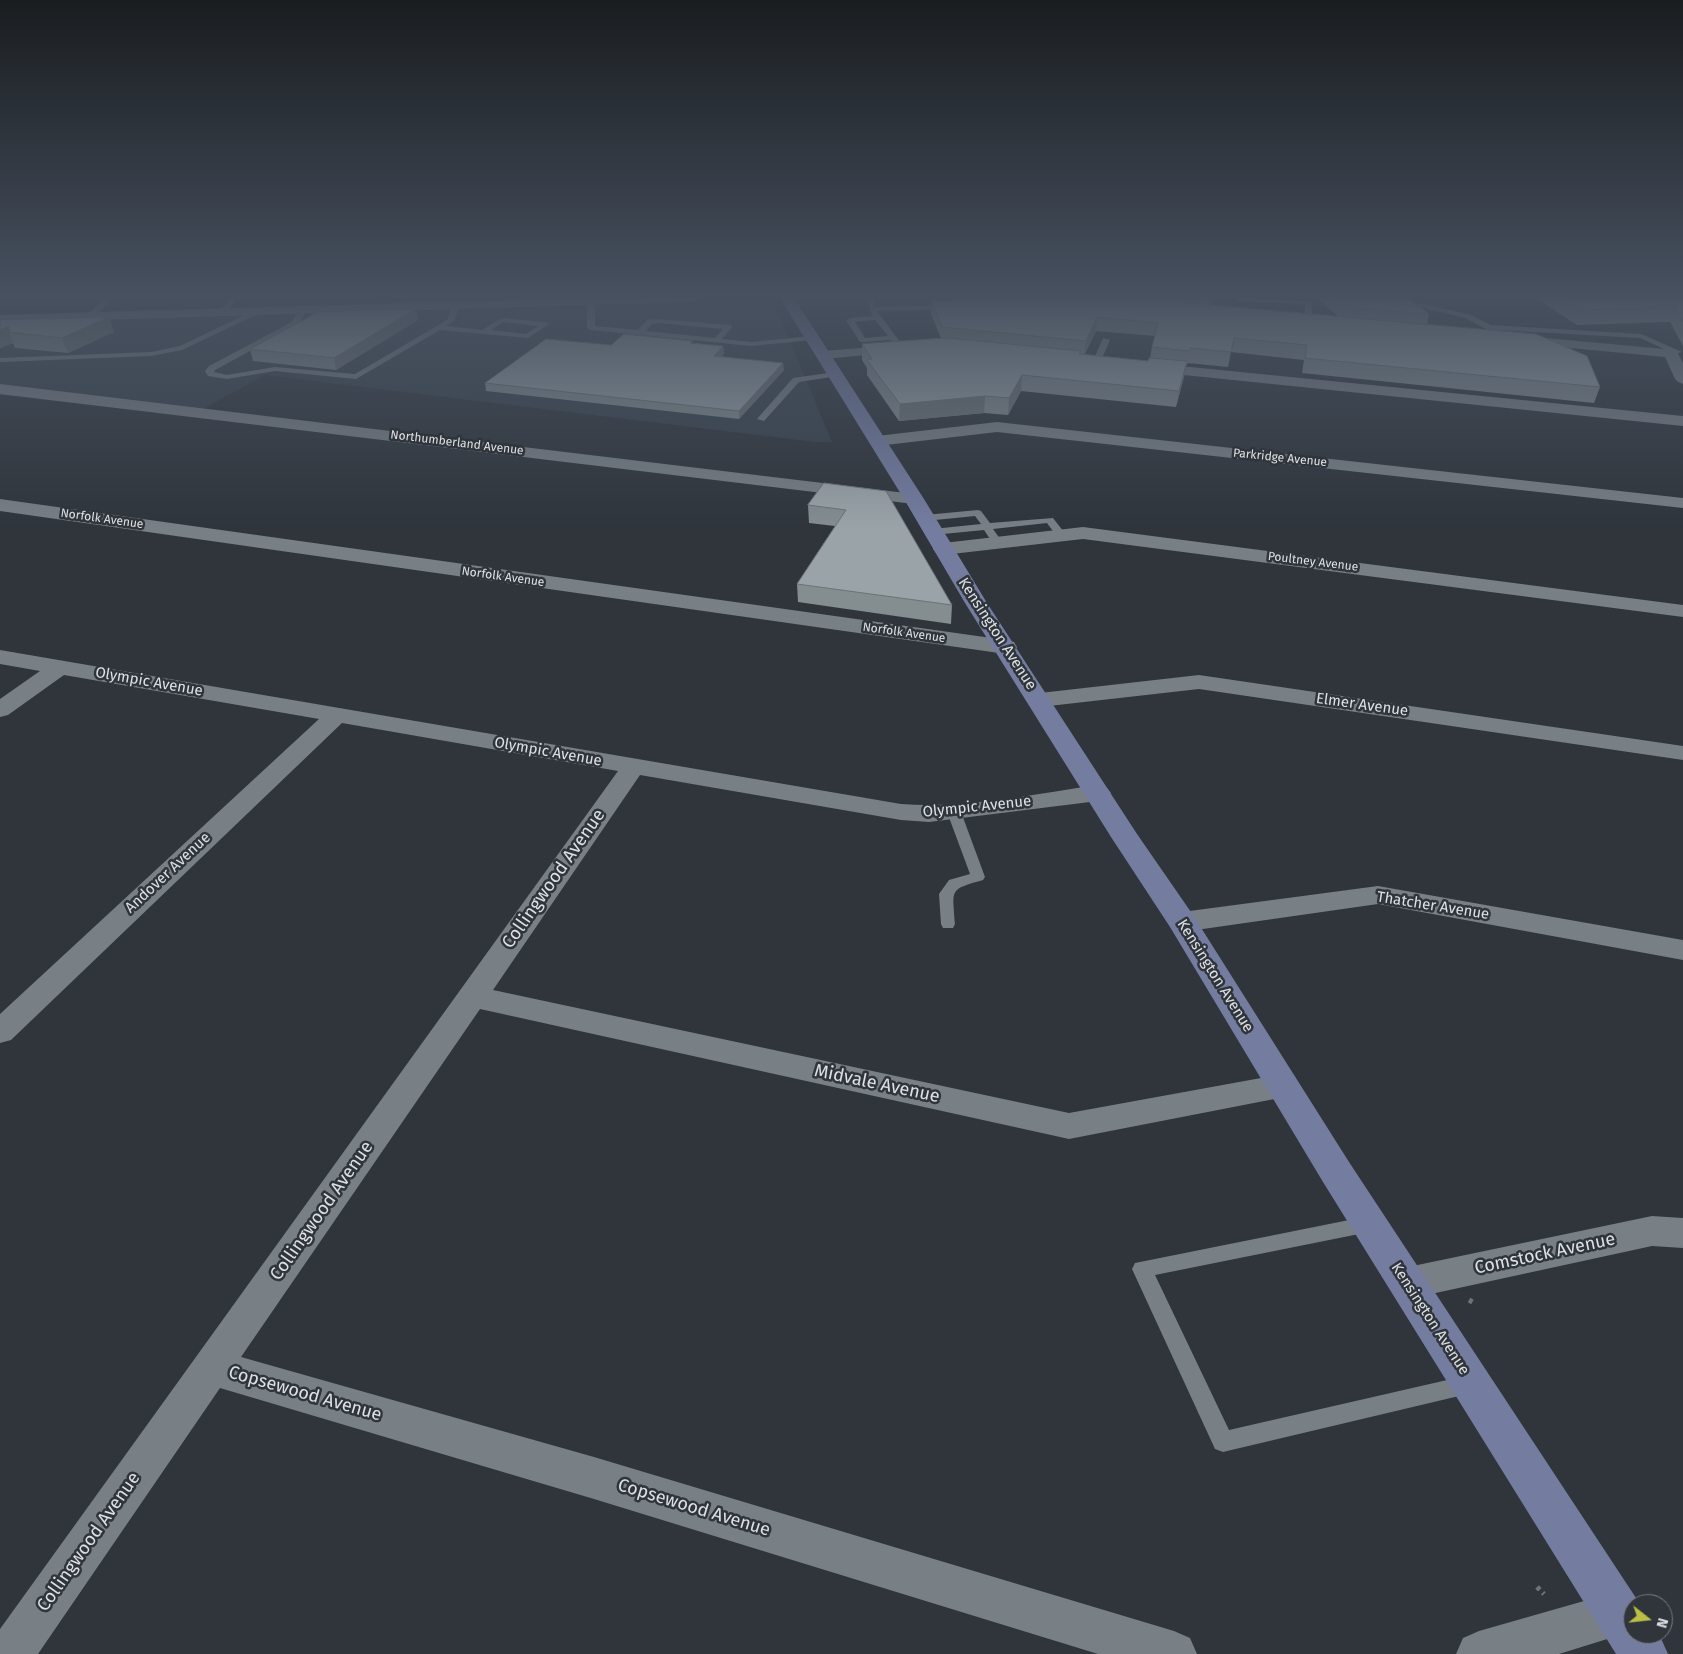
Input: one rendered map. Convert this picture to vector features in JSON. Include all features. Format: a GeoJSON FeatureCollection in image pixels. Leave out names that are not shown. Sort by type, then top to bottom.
{"type":"FeatureCollection","features":[{"type":"Feature","properties":{"kind":"street","name":"Kensington Avenue"},"geometry":{"type":"LineString","coordinates":[[835,375],[928,525],[1182,922],[1370,1224],[1644,1654]]}},
{"type":"Feature","properties":{"kind":"street"},"geometry":{"type":"LineString","coordinates":[[1227,375],[1683,421]]}},
{"type":"Feature","properties":{"kind":"street","name":"Northumberland Avenue"},"geometry":{"type":"LineString","coordinates":[[0,389],[928,525]]}},
{"type":"Feature","properties":{"kind":"street","name":"Parkridge Avenue"},"geometry":{"type":"LineString","coordinates":[[876,441],[997,427],[1683,503]]}},
{"type":"Feature","properties":{"kind":"street","name":"Norfolk Avenue"},"geometry":{"type":"LineString","coordinates":[[0,505],[1006,647]]}},
{"type":"Feature","properties":{"kind":"street","name":"Poultney Avenue"},"geometry":{"type":"LineString","coordinates":[[928,525],[998,543],[1083,533],[1683,611]]}},
{"type":"Feature","properties":{"kind":"street","name":"Olympic Avenue"},"geometry":{"type":"LineString","coordinates":[[0,657],[901,812],[929,814],[954,812],[1098,793]]}},
{"type":"Feature","properties":{"kind":"street"},"geometry":{"type":"LineString","coordinates":[[0,710],[60,667]]}},
{"type":"Feature","properties":{"kind":"street","name":"Elmer Avenue"},"geometry":{"type":"LineString","coordinates":[[1040,700],[1199,682],[1683,752]]}},
{"type":"Feature","properties":{"kind":"street","name":"Andover Avenue"},"geometry":{"type":"LineString","coordinates":[[0,1032],[337,715]]}},
{"type":"Feature","properties":{"kind":"street","name":"Collingwood Avenue"},"geometry":{"type":"LineString","coordinates":[[10,1654],[633,767]]}},
{"type":"Feature","properties":{"kind":"street","name":"Thatcher Avenue"},"geometry":{"type":"LineString","coordinates":[[1182,922],[1378,895],[1683,950]]}},
{"type":"Feature","properties":{"kind":"street","name":"Midvale Avenue"},"geometry":{"type":"LineString","coordinates":[[472,996],[1069,1126],[1283,1086]]}},
{"type":"Feature","properties":{"kind":"street","name":"Comstock Avenue"},"geometry":{"type":"LineString","coordinates":[[1408,1284],[1652,1231],[1683,1233]]}},
{"type":"Feature","properties":{"kind":"street","name":"Copsewood Avenue"},"geometry":{"type":"LineString","coordinates":[[212,1366],[594,1478],[1174,1654]]}},
{"type":"Feature","properties":{"kind":"street"},"geometry":{"type":"LineString","coordinates":[[1479,1654],[1619,1614]]}},
{"type":"Feature","properties":{"kind":"lane"},"geometry":{"type":"LineString","coordinates":[[217,375],[227,377],[244,375]]}},
{"type":"Feature","properties":{"kind":"lane"},"geometry":{"type":"LineString","coordinates":[[338,375],[356,377],[359,375]]}},
{"type":"Feature","properties":{"kind":"lane"},"geometry":{"type":"LineString","coordinates":[[761,419],[801,375]]}},
{"type":"Feature","properties":{"kind":"lane"},"geometry":{"type":"LineString","coordinates":[[928,525],[978,513],[998,543]]}},
{"type":"Feature","properties":{"kind":"lane"},"geometry":{"type":"LineString","coordinates":[[928,525],[987,526],[1050,520],[1062,536]]}},
{"type":"Feature","properties":{"kind":"lane"},"geometry":{"type":"LineString","coordinates":[[948,924],[946,894],[954,882],[978,877],[954,812]]}},
{"type":"Feature","properties":{"kind":"lane"},"geometry":{"type":"LineString","coordinates":[[1370,1224],[1142,1269],[1223,1442],[1472,1385]]}},
{"type":"Feature","properties":{"kind":"path"},"geometry":{"type":"LineString","coordinates":[[1468,1300],[1476,1304]]}},
{"type":"Feature","properties":{"kind":"path"},"geometry":{"type":"LineString","coordinates":[[1538,1587],[1544,1594]]}},
{"type":"Feature","properties":{"kind":"shaded area"},"geometry":{"type":"Polygon","coordinates":[[[0,375],[265,375],[190,416],[0,395],[0,375]]]}},
{"type":"Feature","properties":{"kind":"shaded area"},"geometry":{"type":"Polygon","coordinates":[[[267,375],[804,375],[832,442],[815,442],[267,375]]]}},
{"type":"Feature","properties":{"kind":"building"},"geometry":{"type":"Polygon","coordinates":[[[496,375],[772,375],[739,411],[485,383],[496,375]]]}},
{"type":"Feature","properties":{"kind":"building"},"geometry":{"type":"Polygon","coordinates":[[[878,375],[1022,375],[1009,398],[985,396],[900,404],[878,375]]]}},
{"type":"Feature","properties":{"kind":"building"},"geometry":{"type":"Polygon","coordinates":[[[1024,375],[1183,375],[1179,391],[1024,375]]]}},
{"type":"Feature","properties":{"kind":"building"},"geometry":{"type":"Polygon","coordinates":[[[1480,375],[1595,375],[1600,387],[1480,375]]]}},
{"type":"Feature","properties":{"kind":"building"},"geometry":{"type":"Polygon","coordinates":[[[824,483],[886,491],[952,605],[797,584],[846,510],[808,505],[824,483]]]}}]}
